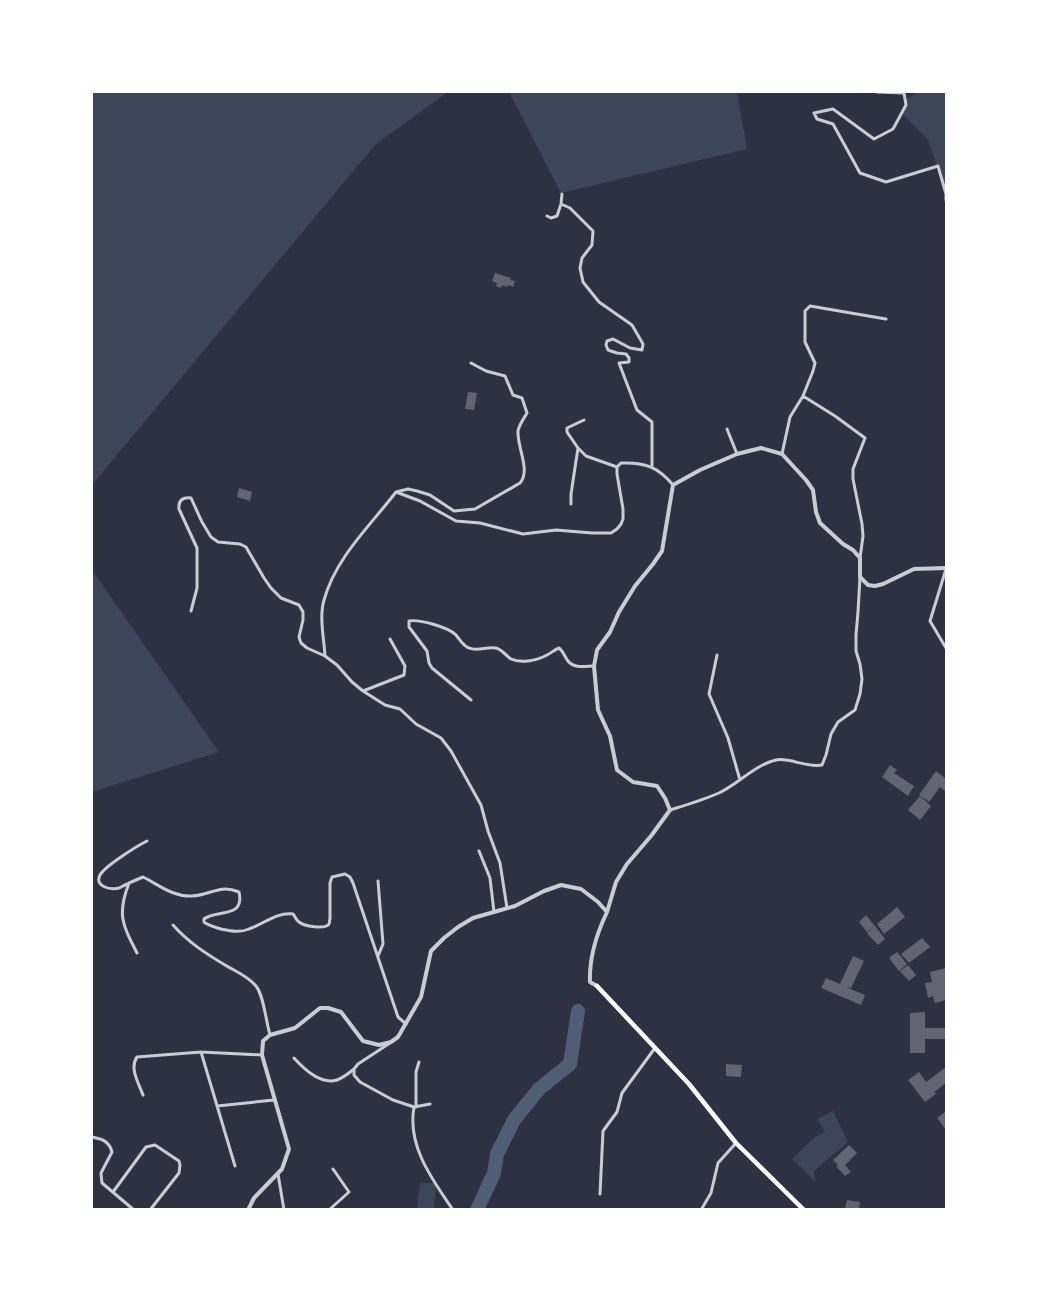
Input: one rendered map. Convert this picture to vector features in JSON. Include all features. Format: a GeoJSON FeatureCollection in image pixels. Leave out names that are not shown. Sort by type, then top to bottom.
{"type":"FeatureCollection","features":[{"type":"Feature","properties":{"kind":"main road"},"geometry":{"type":"LineString","coordinates":[[597,986],[689,1084],[736,1143],[804,1209]]}},
{"type":"Feature","properties":{"kind":"street"},"geometry":{"type":"LineString","coordinates":[[877,92],[904,93],[906,105],[893,129],[874,139],[833,109],[814,113],[817,119],[833,124],[860,173],[886,182],[938,166],[946,200]]}},
{"type":"Feature","properties":{"kind":"street"},"geometry":{"type":"LineString","coordinates":[[547,216],[551,218],[556,216],[562,194]]}},
{"type":"Feature","properties":{"kind":"street"},"geometry":{"type":"LineString","coordinates":[[561,204],[570,208],[593,231],[592,245],[582,258],[580,268],[583,282],[598,302],[632,325],[643,344],[642,350],[630,348],[613,339],[607,341],[606,345],[608,350],[626,354],[629,358],[629,362],[620,363],[637,410],[652,422],[652,466]]}},
{"type":"Feature","properties":{"kind":"street"},"geometry":{"type":"LineString","coordinates":[[782,454],[790,417],[803,396],[815,363],[805,342],[805,311],[810,306],[886,319]]}},
{"type":"Feature","properties":{"kind":"street"},"geometry":{"type":"LineString","coordinates":[[325,656],[322,619],[323,602],[329,586],[340,562],[396,492],[408,489],[430,495],[454,511],[475,509],[520,483],[524,478],[525,470],[518,429],[527,413],[522,399],[513,395],[505,376],[486,371],[471,363]]}},
{"type":"Feature","properties":{"kind":"street"},"geometry":{"type":"LineString","coordinates":[[597,986],[590,982],[594,949],[616,882],[627,864],[670,810],[720,793],[767,763],[779,759],[804,765],[822,765],[831,734],[838,722],[855,710],[862,679],[856,651],[863,536],[853,469],[865,438],[803,396]]}},
{"type":"Feature","properties":{"kind":"street"},"geometry":{"type":"LineString","coordinates":[[584,420],[567,428],[567,432],[586,456],[617,466],[621,463],[632,462],[652,466],[674,485]]}},
{"type":"Feature","properties":{"kind":"street"},"geometry":{"type":"LineString","coordinates":[[727,429],[737,454]]}},
{"type":"Feature","properties":{"kind":"street"},"geometry":{"type":"LineString","coordinates":[[571,504],[578,448]]}},
{"type":"Feature","properties":{"kind":"street"},"geometry":{"type":"LineString","coordinates":[[670,810],[657,786],[633,782],[617,770],[610,736],[598,710],[594,666],[597,650],[610,633],[619,612],[635,586],[662,551],[674,485],[700,470],[737,454],[761,448],[782,454],[813,490],[820,523],[860,558]]}},
{"type":"Feature","properties":{"kind":"street"},"geometry":{"type":"LineString","coordinates":[[396,492],[420,501],[456,521],[480,523],[523,534],[556,530],[610,533],[617,529],[623,519],[617,466]]}},
{"type":"Feature","properties":{"kind":"street"},"geometry":{"type":"LineString","coordinates":[[191,611],[197,588],[197,548],[179,509],[178,504],[185,497],[195,502],[202,522],[211,537],[218,542],[240,544],[246,547],[264,578],[280,598],[299,605],[303,612],[299,637],[301,643],[337,665],[363,691],[385,705],[400,709],[416,724],[441,738],[481,806],[500,863],[507,908]]}},
{"type":"Feature","properties":{"kind":"street"},"geometry":{"type":"LineString","coordinates":[[860,577],[868,585],[875,586],[914,569],[946,569],[930,621],[946,648]]}},
{"type":"Feature","properties":{"kind":"street"},"geometry":{"type":"LineString","coordinates":[[471,700],[432,668],[427,651],[409,627],[409,621],[415,620],[449,629],[463,645],[470,649],[496,648],[513,660],[538,659],[559,648],[568,662],[574,666],[594,666]]}},
{"type":"Feature","properties":{"kind":"street"},"geometry":{"type":"LineString","coordinates":[[363,691],[404,675],[405,666],[390,639]]}},
{"type":"Feature","properties":{"kind":"street"},"geometry":{"type":"LineString","coordinates":[[717,654],[709,694],[728,738],[740,780]]}},
{"type":"Feature","properties":{"kind":"street"},"geometry":{"type":"LineString","coordinates":[[147,842],[138,846],[100,875],[101,885],[108,889],[118,889],[143,877],[166,891],[190,896],[222,888],[239,892],[241,899],[232,911],[204,919],[206,925],[230,931],[250,929],[288,913],[293,914],[304,925],[322,928],[329,924],[332,877],[338,874],[350,877],[398,1017],[406,1024]]}},
{"type":"Feature","properties":{"kind":"street"},"geometry":{"type":"LineString","coordinates":[[479,851],[490,878],[494,912]]}},
{"type":"Feature","properties":{"kind":"street"},"geometry":{"type":"LineString","coordinates":[[377,957],[383,944],[378,881]]}},
{"type":"Feature","properties":{"kind":"street"},"geometry":{"type":"LineString","coordinates":[[129,883],[121,914],[125,930],[137,953]]}},
{"type":"Feature","properties":{"kind":"street"},"geometry":{"type":"LineString","coordinates":[[294,1058],[306,1071],[334,1081],[398,1037],[421,997],[431,951],[458,927],[473,918],[507,908],[561,885],[581,889],[607,912]]}},
{"type":"Feature","properties":{"kind":"street"},"geometry":{"type":"LineString","coordinates":[[172,925],[195,947],[243,975],[255,985],[260,993],[270,1035]]}},
{"type":"Feature","properties":{"kind":"street"},"geometry":{"type":"LineString","coordinates":[[248,1209],[254,1198],[282,1169],[289,1149],[262,1055],[263,1041],[270,1035],[295,1028],[321,1008],[328,1008],[341,1012],[363,1041],[379,1045],[391,1042]]}},
{"type":"Feature","properties":{"kind":"street"},"geometry":{"type":"LineString","coordinates":[[600,1194],[603,1131],[616,1112],[622,1093],[655,1048]]}},
{"type":"Feature","properties":{"kind":"street"},"geometry":{"type":"LineString","coordinates":[[143,1095],[134,1067],[134,1060],[137,1057],[201,1052],[262,1055]]}},
{"type":"Feature","properties":{"kind":"street"},"geometry":{"type":"LineString","coordinates":[[201,1052],[235,1166]]}},
{"type":"Feature","properties":{"kind":"street"},"geometry":{"type":"LineString","coordinates":[[419,1062],[412,1118],[417,1146],[424,1165],[453,1209]]}},
{"type":"Feature","properties":{"kind":"street"},"geometry":{"type":"LineString","coordinates":[[354,1069],[354,1075],[360,1082],[393,1100],[415,1107],[430,1104]]}},
{"type":"Feature","properties":{"kind":"street"},"geometry":{"type":"LineString","coordinates":[[217,1106],[274,1100]]}},
{"type":"Feature","properties":{"kind":"street"},"geometry":{"type":"LineString","coordinates":[[92,1137],[105,1141],[110,1145],[112,1152],[101,1173],[102,1183],[134,1209]]}},
{"type":"Feature","properties":{"kind":"street"},"geometry":{"type":"LineString","coordinates":[[701,1209],[711,1193],[718,1163],[736,1143]]}},
{"type":"Feature","properties":{"kind":"street"},"geometry":{"type":"LineString","coordinates":[[113,1192],[146,1147],[155,1145],[178,1161],[181,1169],[150,1209]]}},
{"type":"Feature","properties":{"kind":"street"},"geometry":{"type":"LineString","coordinates":[[328,1209],[350,1192],[333,1169]]}},
{"type":"Feature","properties":{"kind":"street"},"geometry":{"type":"LineString","coordinates":[[278,1174],[284,1209]]}},
{"type":"Feature","properties":{"kind":"shaded area"},"geometry":{"type":"Polygon","coordinates":[[[92,92],[448,92],[375,145],[92,485],[92,92]]]}},
{"type":"Feature","properties":{"kind":"shaded area"},"geometry":{"type":"Polygon","coordinates":[[[509,92],[737,92],[747,149],[561,193],[509,92]]]}},
{"type":"Feature","properties":{"kind":"shaded area"},"geometry":{"type":"Polygon","coordinates":[[[916,92],[946,92],[946,193],[928,140],[901,113],[906,105],[905,99],[916,92]]]}},
{"type":"Feature","properties":{"kind":"shaded area"},"geometry":{"type":"Polygon","coordinates":[[[92,570],[219,752],[92,792],[92,570]]]}},
{"type":"Feature","properties":{"kind":"shaded area"},"geometry":{"type":"Polygon","coordinates":[[[833,1111],[848,1142],[814,1171],[815,1181],[792,1159],[815,1137],[825,1132],[817,1119],[833,1111]]]}},
{"type":"Feature","properties":{"kind":"shaded area"},"geometry":{"type":"Polygon","coordinates":[[[420,1183],[436,1183],[434,1209],[417,1210],[420,1183]]]}},
{"type":"Feature","properties":{"kind":"building"},"geometry":{"type":"Polygon","coordinates":[[[495,273],[515,281],[513,287],[496,286],[497,283],[492,281],[495,273]]]}},
{"type":"Feature","properties":{"kind":"building"},"geometry":{"type":"Polygon","coordinates":[[[468,392],[477,393],[474,410],[465,409],[468,392]]]}},
{"type":"Feature","properties":{"kind":"building"},"geometry":{"type":"Polygon","coordinates":[[[239,488],[252,492],[250,501],[237,497],[239,488]]]}},
{"type":"Feature","properties":{"kind":"building"},"geometry":{"type":"Polygon","coordinates":[[[890,765],[897,770],[894,773],[914,786],[908,796],[882,777],[890,765]]]}},
{"type":"Feature","properties":{"kind":"building"},"geometry":{"type":"Polygon","coordinates":[[[936,771],[946,779],[946,792],[940,787],[929,802],[919,795],[936,771]]]}},
{"type":"Feature","properties":{"kind":"building"},"geometry":{"type":"Polygon","coordinates":[[[920,796],[931,806],[920,820],[908,810],[920,796]]]}},
{"type":"Feature","properties":{"kind":"building"},"geometry":{"type":"Polygon","coordinates":[[[897,907],[905,917],[884,934],[877,924],[897,907]]]}},
{"type":"Feature","properties":{"kind":"building"},"geometry":{"type":"Polygon","coordinates":[[[866,915],[875,926],[867,932],[859,922],[866,915]]]}},
{"type":"Feature","properties":{"kind":"building"},"geometry":{"type":"Polygon","coordinates":[[[875,926],[885,939],[878,945],[867,933],[875,926]]]}},
{"type":"Feature","properties":{"kind":"building"},"geometry":{"type":"Polygon","coordinates":[[[922,938],[930,947],[909,963],[901,954],[922,938]]]}},
{"type":"Feature","properties":{"kind":"building"},"geometry":{"type":"Polygon","coordinates":[[[897,952],[907,964],[899,971],[889,958],[897,952]]]}},
{"type":"Feature","properties":{"kind":"building"},"geometry":{"type":"Polygon","coordinates":[[[853,956],[864,961],[851,988],[846,987],[865,995],[861,1005],[821,988],[826,978],[840,984],[853,956]]]}},
{"type":"Feature","properties":{"kind":"building"},"geometry":{"type":"Polygon","coordinates":[[[908,965],[916,975],[909,981],[900,971],[908,965]]]}},
{"type":"Feature","properties":{"kind":"building"},"geometry":{"type":"Polygon","coordinates":[[[946,968],[946,1000],[935,1003],[933,996],[928,998],[925,983],[932,982],[930,972],[946,968]]]}},
{"type":"Feature","properties":{"kind":"building"},"geometry":{"type":"Polygon","coordinates":[[[925,1012],[925,1028],[946,1028],[946,1039],[925,1039],[925,1053],[910,1053],[910,1013],[925,1012]]]}},
{"type":"Feature","properties":{"kind":"building"},"geometry":{"type":"Polygon","coordinates":[[[726,1064],[742,1065],[741,1077],[726,1076],[726,1064]]]}},
{"type":"Feature","properties":{"kind":"building"},"geometry":{"type":"Polygon","coordinates":[[[946,1067],[946,1083],[925,1102],[908,1080],[919,1072],[926,1082],[946,1067]]]}},
{"type":"Feature","properties":{"kind":"building"},"geometry":{"type":"Polygon","coordinates":[[[946,1111],[946,1130],[937,1118],[946,1111]]]}},
{"type":"Feature","properties":{"kind":"building"},"geometry":{"type":"Polygon","coordinates":[[[849,1145],[857,1153],[845,1165],[851,1172],[845,1176],[833,1160],[849,1145]]]}},
{"type":"Feature","properties":{"kind":"building"},"geometry":{"type":"Polygon","coordinates":[[[847,1200],[860,1202],[859,1210],[845,1210],[847,1200]]]}},
{"type":"Feature","properties":{"kind":"waterway"},"geometry":{"type":"LineString","coordinates":[[477,1210],[494,1173],[497,1154],[514,1120],[539,1089],[570,1064],[578,1011]]}}]}
